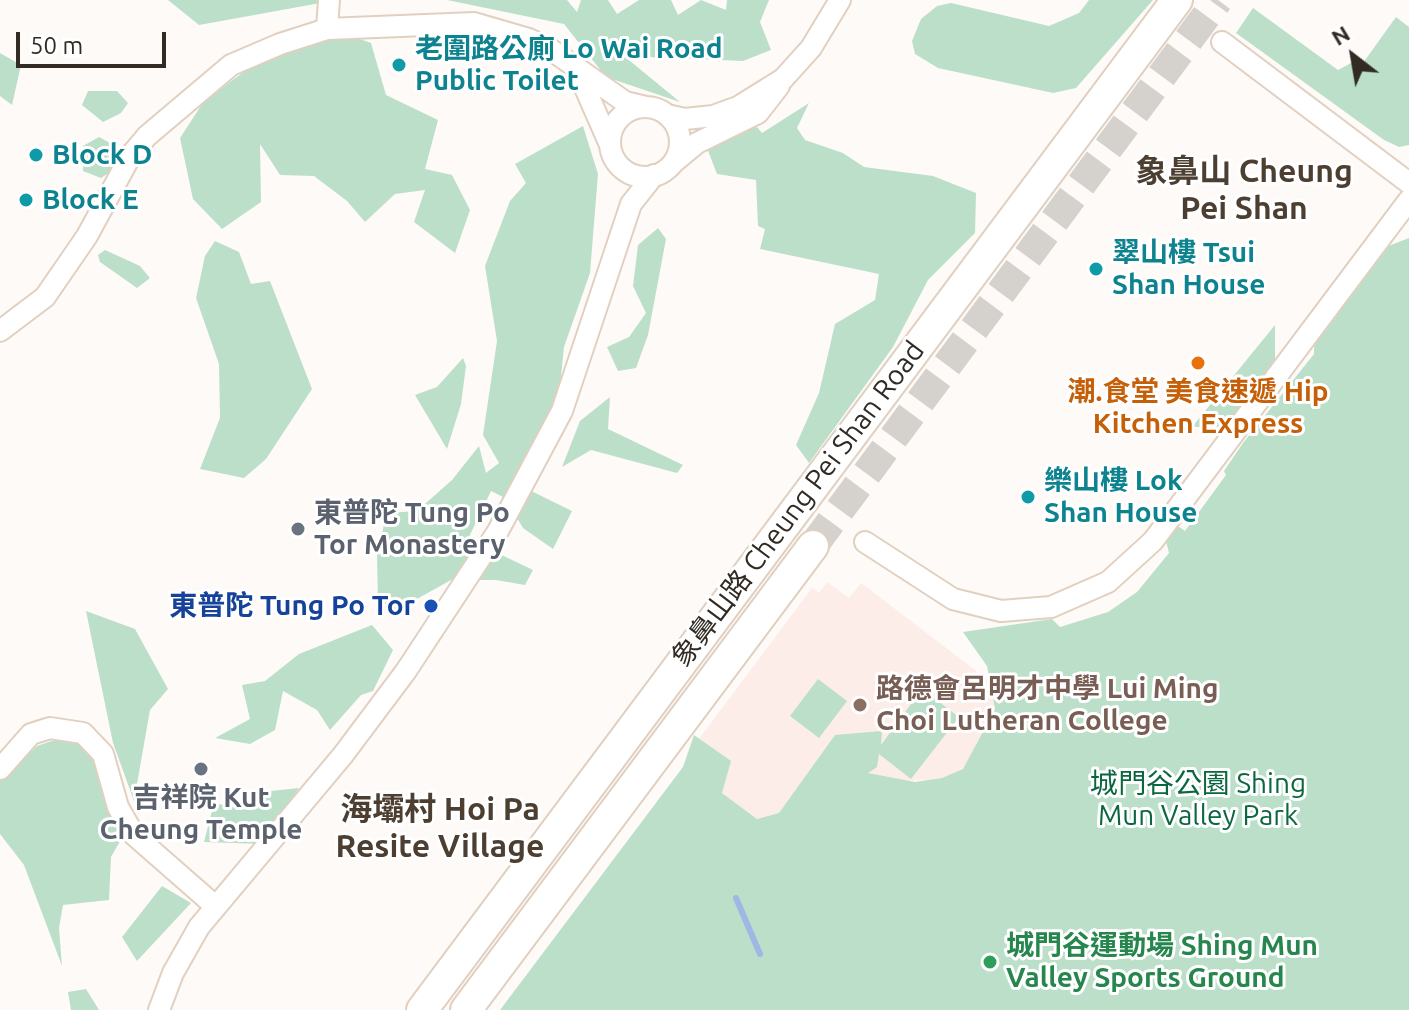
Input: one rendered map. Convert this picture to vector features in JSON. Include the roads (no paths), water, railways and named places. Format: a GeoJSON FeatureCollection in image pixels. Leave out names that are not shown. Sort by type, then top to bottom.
{"type":"FeatureCollection","features":[{"type":"Feature","properties":{"kind":"highway","name":"象鼻山路 Cheung Pei Shan Road"},"geometry":{"type":"LineString","coordinates":[[422,1010],[1177,0]]}},
{"type":"Feature","properties":{"kind":"highway","name":"象鼻山路 Cheung Pei Shan Road"},"geometry":{"type":"LineString","coordinates":[[466,1010],[813,546]]}},
{"type":"Feature","properties":{"kind":"street"},"geometry":{"type":"LineString","coordinates":[[327,29],[329,0]]}},
{"type":"Feature","properties":{"kind":"street"},"geometry":{"type":"LineString","coordinates":[[159,1010],[178,962],[214,905],[352,743],[406,671],[498,531],[566,401],[631,204],[654,175],[697,143],[758,113],[811,48],[840,0]]}},
{"type":"Feature","properties":{"kind":"street"},"geometry":{"type":"LineString","coordinates":[[0,331],[45,297],[87,236],[131,155],[147,136],[231,65],[327,29],[474,23],[529,39],[568,61],[625,102],[685,119],[713,116],[738,107],[783,79]]}},
{"type":"Feature","properties":{"kind":"street"},"geometry":{"type":"LineString","coordinates":[[1222,42],[1409,183]]}},
{"type":"Feature","properties":{"kind":"street"},"geometry":{"type":"LineString","coordinates":[[568,61],[585,84],[614,155],[625,193],[622,234]]}},
{"type":"Feature","properties":{"kind":"street"},"geometry":{"type":"LineString","coordinates":[[646,107],[632,110],[619,120],[612,134],[614,155],[637,176],[654,175]]}},
{"type":"Feature","properties":{"kind":"street"},"geometry":{"type":"LineString","coordinates":[[667,115],[680,135],[679,150],[672,164]]}},
{"type":"Feature","properties":{"kind":"street"},"geometry":{"type":"LineString","coordinates":[[865,542],[953,599],[1001,611],[1051,607],[1108,582],[1153,541],[1409,200]]}},
{"type":"Feature","properties":{"kind":"street"},"geometry":{"type":"LineString","coordinates":[[0,769],[31,734],[50,728],[83,733],[103,754],[118,807],[134,835],[214,905]]}},
{"type":"Feature","properties":{"kind":"waterway"},"geometry":{"type":"LineString","coordinates":[[736,898],[760,954]]}},
{"type":"Feature","properties":{"kind":"tunnel"},"geometry":{"type":"LineString","coordinates":[[813,546],[1218,0]]}},
{"type":"Feature","properties":{"kind":"place","name":"老圍路公廁 Lo Wai Road Public Toilet"},"geometry":{"type":"Point","coordinates":[399,65]}},
{"type":"Feature","properties":{"kind":"place","name":"Block D"},"geometry":{"type":"Point","coordinates":[36,155]}},
{"type":"Feature","properties":{"kind":"place","name":"Block E"},"geometry":{"type":"Point","coordinates":[26,200]}},
{"type":"Feature","properties":{"kind":"place","name":"翠山樓 Tsui Shan House"},"geometry":{"type":"Point","coordinates":[1096,269]}},
{"type":"Feature","properties":{"kind":"place","name":"潮.食堂 美食速遞 Hip Kitchen Express"},"geometry":{"type":"Point","coordinates":[1198,363]}},
{"type":"Feature","properties":{"kind":"place","name":"樂山樓 Lok Shan House"},"geometry":{"type":"Point","coordinates":[1028,497]}},
{"type":"Feature","properties":{"kind":"place","name":"東普陀 Tung Po Tor Monastery"},"geometry":{"type":"Point","coordinates":[298,529]}},
{"type":"Feature","properties":{"kind":"place","name":"東普陀 Tung Po Tor"},"geometry":{"type":"Point","coordinates":[431,606]}},
{"type":"Feature","properties":{"kind":"place","name":"路德會呂明才中學 Lui Ming Choi Lutheran College"},"geometry":{"type":"Point","coordinates":[860,705]}},
{"type":"Feature","properties":{"kind":"place","name":"吉祥院 Kut Cheung Temple"},"geometry":{"type":"Point","coordinates":[201,769]}},
{"type":"Feature","properties":{"kind":"place","name":"城門谷運動場 Shing Mun Valley Sports Ground"},"geometry":{"type":"Point","coordinates":[990,962]}},
{"type":"Feature","properties":{"kind":"district","name":"象鼻山 Cheung Pei Shan"},"geometry":{"type":"Point","coordinates":[1244,190]}},
{"type":"Feature","properties":{"kind":"district","name":"海壩村 Hoi Pa Resite Village"},"geometry":{"type":"Point","coordinates":[440,828]}},
{"type":"Feature","properties":{"kind":"park label","name":"城門谷公園 Shing Mun Valley Park"},"geometry":{"type":"Point","coordinates":[1198,800]}}]}
